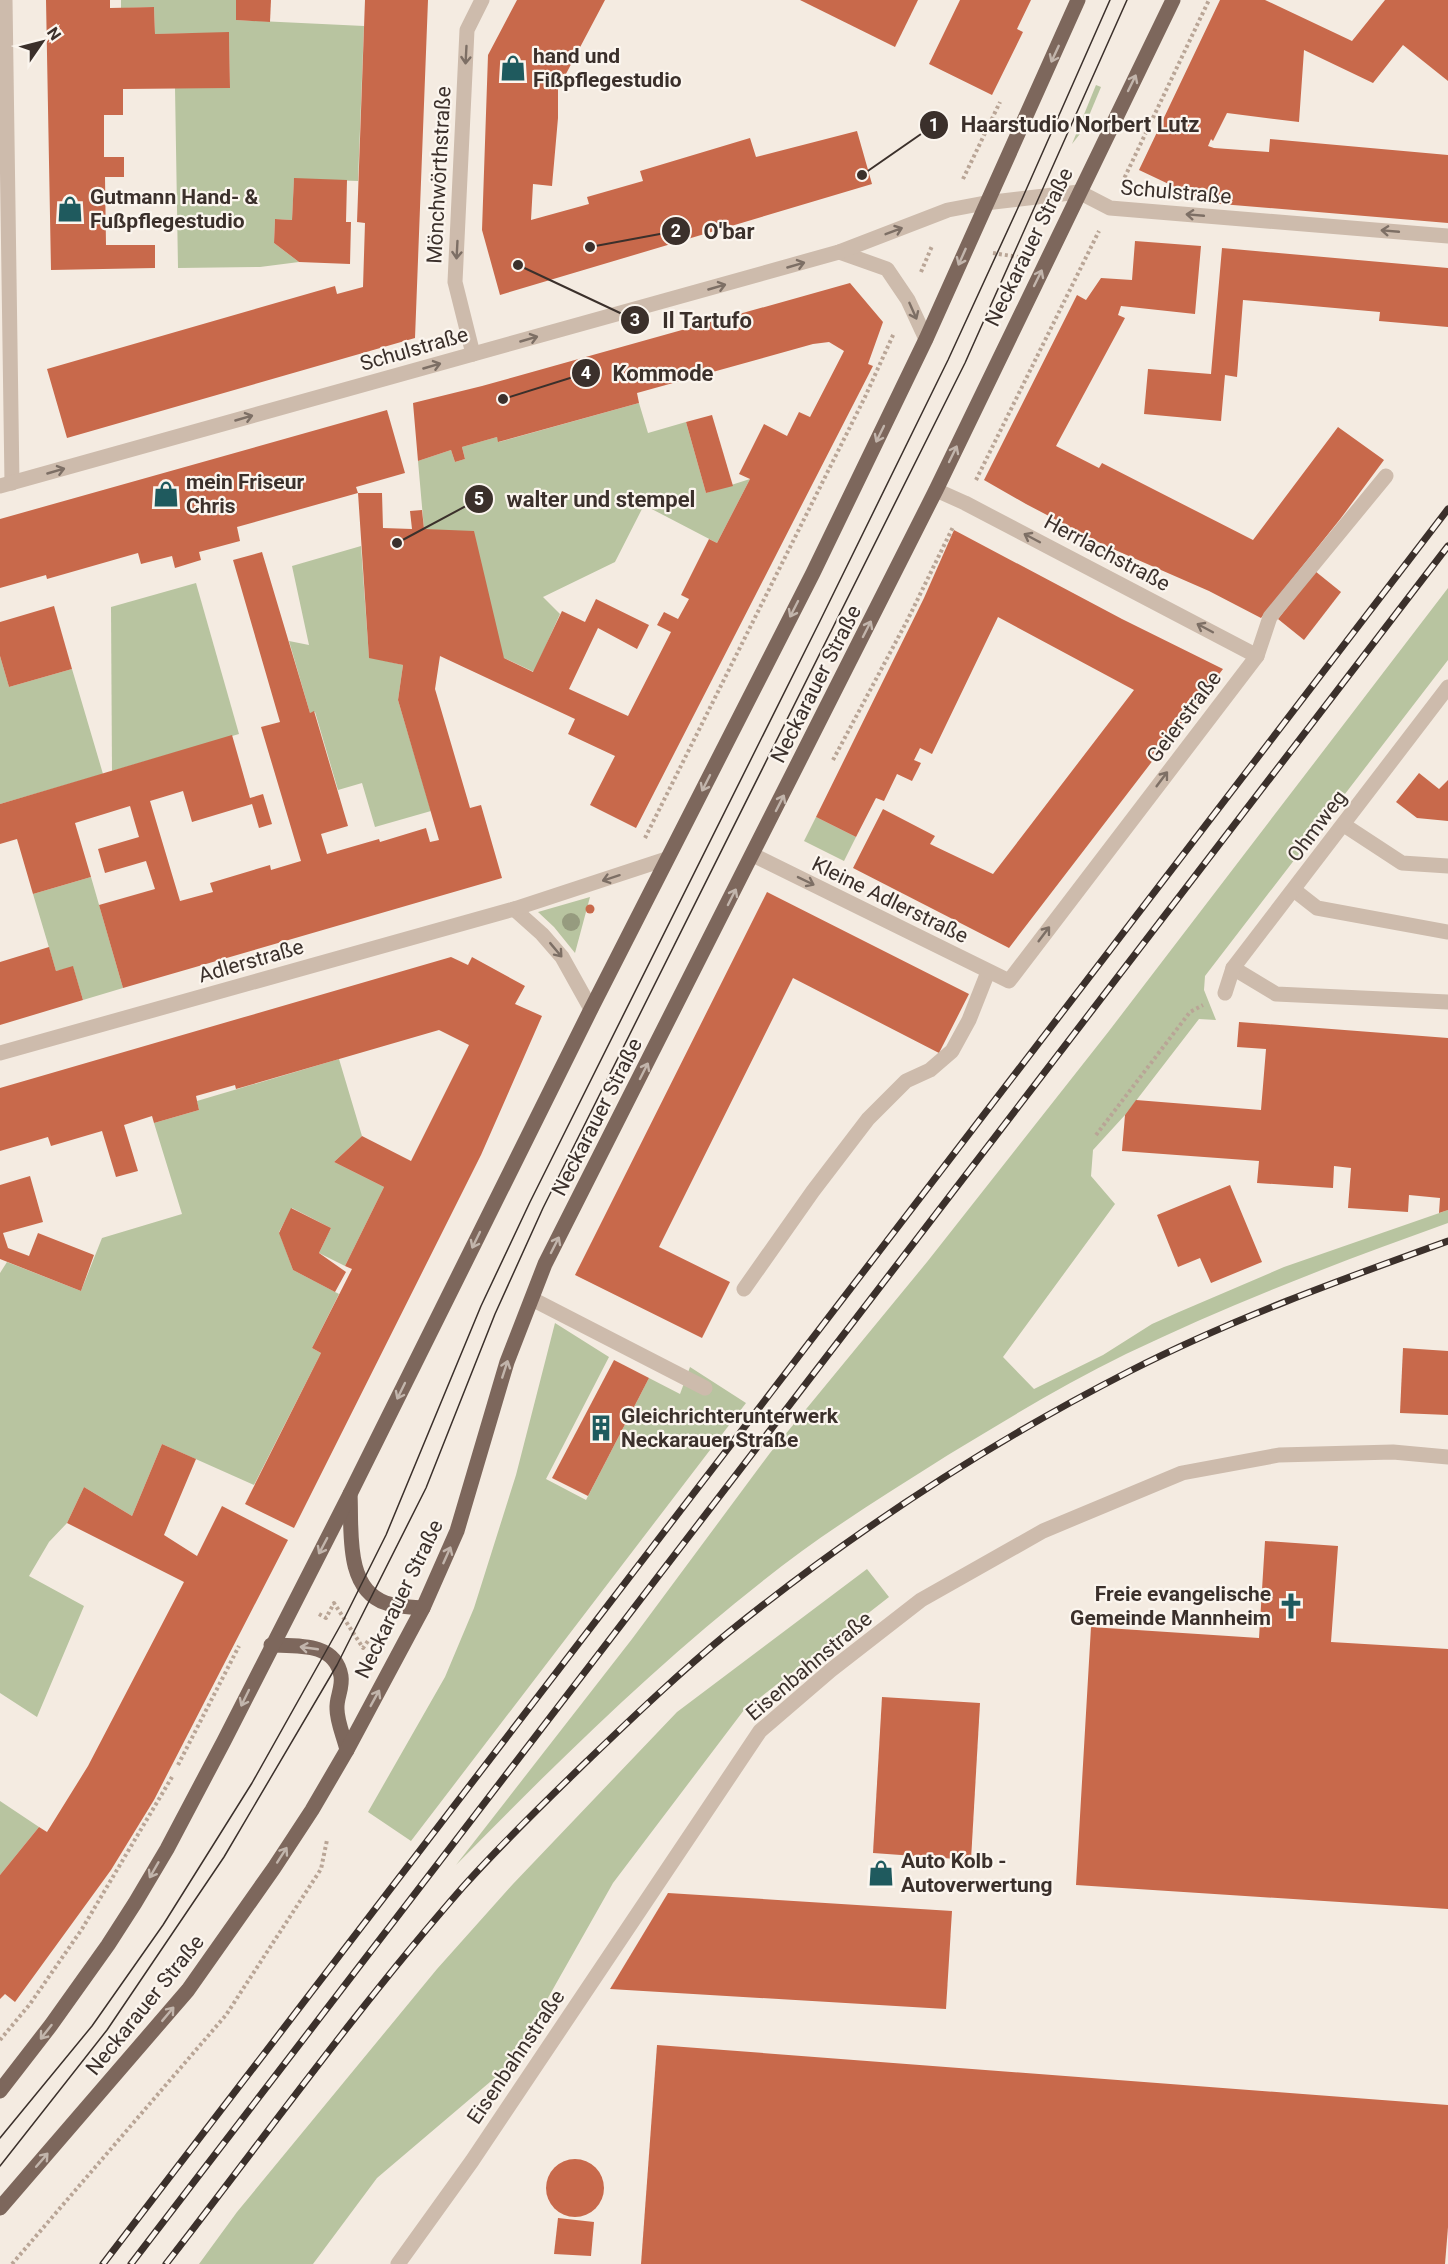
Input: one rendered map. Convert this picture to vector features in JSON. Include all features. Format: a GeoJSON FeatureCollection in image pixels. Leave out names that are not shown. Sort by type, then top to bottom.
{"type":"FeatureCollection","features":[{"type":"Feature","properties":{"kind":"main road"},"geometry":{"type":"LineString","coordinates":[[0,2091],[108,1946],[167,1849],[350,1494],[666,859],[813,573],[926,339],[985,203],[1078,0]]}},
{"type":"Feature","properties":{"kind":"main road","name":"Neckarauer Straße"},"geometry":{"type":"LineString","coordinates":[[0,2208],[188,1990],[306,1819],[399,1655],[457,1532],[507,1362],[545,1264],[936,490],[1173,0]]}},
{"type":"Feature","properties":{"kind":"main road"},"geometry":{"type":"LineString","coordinates":[[350,1494],[353,1555],[356,1570],[367,1591],[384,1603],[423,1608]]}},
{"type":"Feature","properties":{"kind":"main road"},"geometry":{"type":"LineString","coordinates":[[271,1645],[317,1648],[326,1653],[337,1665],[341,1675],[341,1689],[336,1708],[347,1750]]}},
{"type":"Feature","properties":{"kind":"street"},"geometry":{"type":"LineString","coordinates":[[5,0],[6,485]]}},
{"type":"Feature","properties":{"kind":"street","name":"Mönchwörthstraße"},"geometry":{"type":"LineString","coordinates":[[473,354],[455,282],[467,30],[482,0]]}},
{"type":"Feature","properties":{"kind":"street","name":"Schulstraße"},"geometry":{"type":"LineString","coordinates":[[6,485],[839,252],[948,210],[985,203],[1079,192],[1110,208],[1448,236]]}},
{"type":"Feature","properties":{"kind":"street"},"geometry":{"type":"LineString","coordinates":[[839,252],[887,269],[908,300],[926,339]]}},
{"type":"Feature","properties":{"kind":"street","name":"Geierstraße"},"geometry":{"type":"LineString","coordinates":[[1009,981],[1257,656],[1270,617],[1386,476]]}},
{"type":"Feature","properties":{"kind":"street","name":"Herrlachstraße"},"geometry":{"type":"LineString","coordinates":[[936,490],[1257,656]]}},
{"type":"Feature","properties":{"kind":"street","name":"Ohmweg"},"geometry":{"type":"LineString","coordinates":[[1225,993],[1233,968],[1448,687]]}},
{"type":"Feature","properties":{"kind":"street"},"geometry":{"type":"LineString","coordinates":[[1344,825],[1402,862],[1448,866]]}},
{"type":"Feature","properties":{"kind":"street","name":"Kleine Adlerstraße"},"geometry":{"type":"LineString","coordinates":[[753,855],[1009,981]]}},
{"type":"Feature","properties":{"kind":"street","name":"Adlerstraße"},"geometry":{"type":"LineString","coordinates":[[0,1053],[514,909],[666,859]]}},
{"type":"Feature","properties":{"kind":"street"},"geometry":{"type":"LineString","coordinates":[[1294,890],[1317,908],[1448,932]]}},
{"type":"Feature","properties":{"kind":"street"},"geometry":{"type":"LineString","coordinates":[[514,909],[542,934],[562,957],[591,1009]]}},
{"type":"Feature","properties":{"kind":"street"},"geometry":{"type":"LineString","coordinates":[[1233,968],[1276,994],[1448,1002]]}},
{"type":"Feature","properties":{"kind":"street"},"geometry":{"type":"LineString","coordinates":[[744,1289],[813,1191],[868,1119],[906,1081],[930,1070],[952,1052],[969,1020],[988,972]]}},
{"type":"Feature","properties":{"kind":"street"},"geometry":{"type":"LineString","coordinates":[[532,1299],[705,1388]]}},
{"type":"Feature","properties":{"kind":"street","name":"Eisenbahnstraße"},"geometry":{"type":"LineString","coordinates":[[398,2264],[472,2161],[760,1731],[831,1670],[921,1600],[1043,1531],[1182,1473],[1279,1455],[1393,1452],[1448,1457]]}},
{"type":"Feature","properties":{"kind":"path"},"geometry":{"type":"LineString","coordinates":[[831,764],[908,620],[1209,0]]}},
{"type":"Feature","properties":{"kind":"path"},"geometry":{"type":"LineString","coordinates":[[948,210],[1001,100]]}},
{"type":"Feature","properties":{"kind":"path"},"geometry":{"type":"LineString","coordinates":[[628,872],[865,397],[934,243],[1013,256],[1074,282]]}},
{"type":"Feature","properties":{"kind":"path"},"geometry":{"type":"LineString","coordinates":[[1096,1135],[1190,1012],[1225,993]]}},
{"type":"Feature","properties":{"kind":"path"},"geometry":{"type":"LineString","coordinates":[[295,1600],[326,1618],[334,1604],[363,1648],[370,1638],[399,1655]]}},
{"type":"Feature","properties":{"kind":"path"},"geometry":{"type":"LineString","coordinates":[[178,1765],[244,1639]]}},
{"type":"Feature","properties":{"kind":"path"},"geometry":{"type":"LineString","coordinates":[[0,2040],[30,2004],[82,1929],[172,1776]]}},
{"type":"Feature","properties":{"kind":"green space"},"geometry":{"type":"Polygon","coordinates":[[[121,0],[236,0],[236,20],[364,26],[358,181],[294,179],[292,220],[275,219],[274,243],[299,262],[260,267],[178,268],[175,88],[230,87],[229,33],[155,34],[154,7],[121,8],[121,0]]]}},
{"type":"Feature","properties":{"kind":"green space"},"geometry":{"type":"Polygon","coordinates":[[[1096,85],[1101,87],[1083,130],[1072,144],[1096,85]]]}},
{"type":"Feature","properties":{"kind":"green space"},"geometry":{"type":"Polygon","coordinates":[[[639,403],[648,433],[686,422],[706,493],[750,479],[717,543],[644,505],[615,562],[543,597],[560,614],[534,672],[504,658],[424,529],[418,461],[451,450],[455,462],[465,459],[462,447],[497,437],[499,442],[639,403]]]}},
{"type":"Feature","properties":{"kind":"green space"},"geometry":{"type":"Polygon","coordinates":[[[361,546],[369,657],[403,665],[398,700],[431,811],[375,827],[362,783],[338,790],[315,712],[310,713],[289,641],[309,645],[292,566],[361,546]]]}},
{"type":"Feature","properties":{"kind":"green space"},"geometry":{"type":"Polygon","coordinates":[[[196,583],[239,734],[112,771],[111,607],[196,583]]]}},
{"type":"Feature","properties":{"kind":"green space"},"geometry":{"type":"Polygon","coordinates":[[[1448,588],[1448,660],[1205,976],[1204,990],[1216,1020],[1199,1019],[1125,1115],[1093,1150],[1091,1176],[1115,1204],[1003,1357],[1034,1389],[1103,1355],[1152,1324],[1284,1267],[1448,1210],[1448,1223],[1285,1284],[1126,1354],[1036,1403],[874,1502],[802,1551],[755,1587],[666,1662],[580,1741],[456,1865],[632,1639],[770,1453],[927,1262],[1109,1031],[1448,588]]]}},
{"type":"Feature","properties":{"kind":"green space"},"geometry":{"type":"Polygon","coordinates":[[[0,656],[9,687],[72,669],[103,774],[0,804],[0,656]]]}},
{"type":"Feature","properties":{"kind":"green space"},"geometry":{"type":"Polygon","coordinates":[[[816,817],[856,837],[844,861],[804,841],[816,817]]]}},
{"type":"Feature","properties":{"kind":"green space"},"geometry":{"type":"Polygon","coordinates":[[[91,877],[123,988],[83,1000],[73,967],[56,971],[33,894],[91,877]]]}},
{"type":"Feature","properties":{"kind":"green space"},"geometry":{"type":"Polygon","coordinates":[[[590,897],[575,953],[554,927],[538,912],[590,897]]]}},
{"type":"Feature","properties":{"kind":"green space"},"geometry":{"type":"Polygon","coordinates":[[[339,1059],[362,1136],[334,1162],[384,1187],[345,1266],[319,1253],[331,1228],[292,1208],[279,1232],[293,1270],[339,1294],[312,1348],[321,1353],[254,1485],[162,1444],[132,1516],[84,1487],[67,1523],[49,1542],[29,1576],[84,1606],[37,1717],[0,1693],[0,1273],[7,1262],[81,1291],[102,1238],[182,1214],[154,1123],[199,1110],[197,1101],[339,1059]]]}},
{"type":"Feature","properties":{"kind":"green space"},"geometry":{"type":"Polygon","coordinates":[[[555,1323],[609,1357],[546,1479],[586,1500],[649,1378],[680,1394],[690,1367],[746,1403],[411,1841],[368,1812],[445,1677],[474,1608],[516,1475],[555,1323]]]}},
{"type":"Feature","properties":{"kind":"green space"},"geometry":{"type":"Polygon","coordinates":[[[867,1569],[889,1597],[744,1710],[613,1883],[510,2065],[377,2178],[313,2264],[199,2264],[237,2212],[437,1969],[513,1884],[677,1712],[867,1569]]]}},
{"type":"Feature","properties":{"kind":"green space"},"geometry":{"type":"Polygon","coordinates":[[[0,1801],[39,1827],[0,1875],[0,1801]]]}},
{"type":"Feature","properties":{"kind":"building"},"geometry":{"type":"Polygon","coordinates":[[[46,0],[110,0],[110,8],[154,7],[155,34],[229,32],[230,88],[123,89],[123,115],[104,115],[104,157],[124,157],[124,177],[105,177],[106,245],[155,245],[155,268],[51,270],[46,0]]]}},
{"type":"Feature","properties":{"kind":"building"},"geometry":{"type":"Polygon","coordinates":[[[236,0],[271,0],[270,22],[236,20],[236,0]]]}},
{"type":"Feature","properties":{"kind":"building"},"geometry":{"type":"Polygon","coordinates":[[[365,0],[428,0],[415,338],[67,438],[47,369],[335,286],[337,294],[363,287],[365,223],[357,222],[365,0]]]}},
{"type":"Feature","properties":{"kind":"building"},"geometry":{"type":"Polygon","coordinates":[[[517,0],[605,0],[558,89],[552,186],[533,184],[531,220],[589,204],[587,197],[643,181],[640,171],[750,138],[756,157],[857,131],[872,184],[500,295],[482,230],[488,55],[517,0]]]}},
{"type":"Feature","properties":{"kind":"building"},"geometry":{"type":"Polygon","coordinates":[[[800,0],[918,0],[895,47],[800,0]]]}},
{"type":"Feature","properties":{"kind":"building"},"geometry":{"type":"Polygon","coordinates":[[[960,0],[1031,0],[1017,29],[1023,32],[992,95],[929,64],[960,0]]]}},
{"type":"Feature","properties":{"kind":"building"},"geometry":{"type":"Polygon","coordinates":[[[1220,0],[1265,0],[1352,41],[1385,0],[1448,0],[1448,81],[1403,45],[1373,83],[1304,50],[1299,122],[1227,113],[1213,141],[1211,139],[1208,146],[1269,152],[1270,139],[1448,155],[1448,223],[1209,203],[1139,170],[1220,0]]]}},
{"type":"Feature","properties":{"kind":"building"},"geometry":{"type":"Polygon","coordinates":[[[294,178],[347,180],[346,222],[351,222],[350,264],[299,262],[274,243],[275,219],[292,220],[294,178]]]}},
{"type":"Feature","properties":{"kind":"building"},"geometry":{"type":"Polygon","coordinates":[[[1135,241],[1201,246],[1195,314],[1121,306],[1118,315],[1125,318],[1056,446],[1099,468],[1102,463],[1253,540],[1338,427],[1384,460],[1261,618],[1209,591],[1106,546],[984,480],[1077,295],[1086,300],[1101,278],[1132,280],[1135,241]]]}},
{"type":"Feature","properties":{"kind":"building"},"geometry":{"type":"Polygon","coordinates":[[[1222,248],[1448,268],[1448,327],[1379,321],[1380,312],[1243,300],[1237,377],[1225,375],[1221,421],[1144,414],[1148,369],[1211,374],[1222,248]]]}},
{"type":"Feature","properties":{"kind":"building"},"geometry":{"type":"Polygon","coordinates":[[[850,283],[883,322],[868,364],[873,366],[636,828],[590,805],[615,756],[568,734],[575,719],[440,656],[435,689],[470,808],[481,805],[502,878],[123,988],[99,905],[155,889],[146,861],[105,873],[98,849],[139,837],[130,806],[75,823],[91,877],[33,894],[17,839],[0,844],[0,804],[232,735],[250,798],[263,794],[272,824],[259,828],[252,804],[192,822],[183,791],[150,801],[180,901],[213,892],[210,883],[270,865],[271,870],[301,861],[261,727],[280,722],[233,560],[262,552],[310,713],[314,711],[348,826],[321,834],[327,854],[379,839],[380,842],[426,828],[430,842],[439,840],[398,700],[403,665],[369,658],[358,493],[382,493],[383,528],[412,529],[410,511],[422,510],[424,529],[474,531],[504,658],[533,672],[562,611],[585,622],[596,599],[649,625],[637,649],[598,628],[569,689],[628,716],[671,632],[657,625],[664,612],[678,619],[689,599],[681,595],[709,539],[717,543],[750,479],[739,474],[764,424],[787,436],[799,412],[810,417],[844,351],[829,342],[813,344],[637,393],[639,403],[498,442],[497,437],[462,447],[465,459],[455,462],[451,450],[418,461],[413,403],[482,386],[850,283]]]}},
{"type":"Feature","properties":{"kind":"building"},"geometry":{"type":"Polygon","coordinates":[[[387,410],[405,473],[356,487],[358,493],[237,527],[240,541],[199,552],[201,560],[175,568],[172,556],[141,564],[138,553],[47,579],[46,575],[0,588],[0,519],[387,410]]]}},
{"type":"Feature","properties":{"kind":"building"},"geometry":{"type":"Polygon","coordinates":[[[712,415],[733,486],[706,493],[686,422],[712,415]]]}},
{"type":"Feature","properties":{"kind":"building"},"geometry":{"type":"Polygon","coordinates":[[[954,530],[1122,619],[1223,669],[1009,948],[853,868],[883,809],[935,836],[930,844],[993,874],[1134,690],[998,617],[932,754],[920,748],[914,760],[921,763],[912,781],[897,774],[884,801],[876,798],[856,837],[816,817],[924,598],[954,530]]]}},
{"type":"Feature","properties":{"kind":"building"},"geometry":{"type":"Polygon","coordinates":[[[1315,571],[1341,592],[1304,640],[1278,619],[1315,571]]]}},
{"type":"Feature","properties":{"kind":"building"},"geometry":{"type":"Polygon","coordinates":[[[54,606],[72,669],[9,687],[0,656],[0,622],[54,606]]]}},
{"type":"Feature","properties":{"kind":"building"},"geometry":{"type":"Polygon","coordinates":[[[1419,773],[1439,789],[1448,780],[1448,821],[1417,818],[1396,802],[1419,773]]]}},
{"type":"Feature","properties":{"kind":"building"},"geometry":{"type":"Polygon","coordinates":[[[767,892],[969,994],[939,1053],[793,978],[659,1247],[730,1282],[702,1338],[575,1275],[767,892]]]}},
{"type":"Feature","properties":{"kind":"building"},"geometry":{"type":"Polygon","coordinates":[[[590,904],[595,909],[590,914],[585,909],[590,904]]]}},
{"type":"Feature","properties":{"kind":"building"},"geometry":{"type":"Polygon","coordinates":[[[49,947],[56,971],[73,966],[83,1000],[0,1025],[0,962],[49,947]]]}},
{"type":"Feature","properties":{"kind":"building"},"geometry":{"type":"Polygon","coordinates":[[[451,957],[468,965],[472,957],[525,986],[515,1004],[542,1016],[481,1155],[294,1528],[245,1504],[321,1353],[312,1348],[352,1269],[345,1266],[384,1187],[334,1162],[362,1136],[411,1161],[469,1045],[439,1030],[236,1089],[235,1085],[196,1096],[199,1110],[154,1123],[152,1116],[124,1125],[138,1171],[116,1177],[102,1131],[51,1146],[48,1137],[0,1151],[0,1088],[451,957]]]}},
{"type":"Feature","properties":{"kind":"building"},"geometry":{"type":"Polygon","coordinates":[[[1239,1022],[1448,1038],[1448,1210],[1439,1213],[1440,1198],[1409,1195],[1408,1212],[1348,1208],[1351,1168],[1334,1166],[1333,1188],[1257,1183],[1259,1161],[1122,1151],[1125,1115],[1136,1100],[1261,1110],[1266,1049],[1237,1047],[1239,1022]]]}},
{"type":"Feature","properties":{"kind":"building"},"geometry":{"type":"Polygon","coordinates":[[[30,1176],[43,1222],[3,1233],[8,1248],[29,1256],[38,1233],[94,1255],[81,1291],[0,1259],[0,1185],[30,1176]]]}},
{"type":"Feature","properties":{"kind":"building"},"geometry":{"type":"Polygon","coordinates":[[[1230,1185],[1262,1262],[1211,1283],[1200,1258],[1178,1267],[1157,1215],[1230,1185]]]}},
{"type":"Feature","properties":{"kind":"building"},"geometry":{"type":"Polygon","coordinates":[[[291,1208],[331,1228],[319,1253],[346,1272],[335,1292],[293,1270],[279,1233],[291,1208]]]}},
{"type":"Feature","properties":{"kind":"building"},"geometry":{"type":"Polygon","coordinates":[[[1403,1348],[1448,1351],[1448,1415],[1400,1413],[1403,1348]]]}},
{"type":"Feature","properties":{"kind":"building","name":"Gleichrichterunterwerk Neckarauer Straße"},"geometry":{"type":"Polygon","coordinates":[[[614,1360],[649,1378],[588,1496],[552,1478],[614,1360]]]}},
{"type":"Feature","properties":{"kind":"building"},"geometry":{"type":"Polygon","coordinates":[[[162,1444],[196,1459],[164,1535],[197,1556],[222,1506],[288,1540],[154,1800],[111,1870],[15,2002],[5,1994],[0,1999],[0,1875],[39,1827],[47,1832],[88,1766],[184,1582],[67,1523],[84,1487],[132,1516],[162,1444]]]}},
{"type":"Feature","properties":{"kind":"building"},"geometry":{"type":"Polygon","coordinates":[[[1265,1541],[1338,1546],[1331,1642],[1448,1649],[1448,1909],[1076,1885],[1091,1627],[1259,1638],[1265,1541]]]}},
{"type":"Feature","properties":{"kind":"building"},"geometry":{"type":"Polygon","coordinates":[[[882,1697],[980,1703],[971,1860],[873,1853],[882,1697]]]}},
{"type":"Feature","properties":{"kind":"building"},"geometry":{"type":"Polygon","coordinates":[[[668,1893],[952,1911],[946,2009],[610,1989],[668,1893]]]}},
{"type":"Feature","properties":{"kind":"building"},"geometry":{"type":"Polygon","coordinates":[[[657,2045],[1448,2105],[1448,2227],[1445,2264],[641,2264],[657,2045]]]}},
{"type":"Feature","properties":{"kind":"building"},"geometry":{"type":"Polygon","coordinates":[[[575,2159],[591,2164],[599,2172],[604,2188],[599,2204],[591,2212],[575,2217],[559,2212],[551,2204],[546,2188],[551,2172],[559,2164],[575,2159]]]}},
{"type":"Feature","properties":{"kind":"building"},"geometry":{"type":"Polygon","coordinates":[[[558,2218],[594,2222],[591,2256],[554,2254],[558,2218]]]}},
{"type":"Feature","properties":{"kind":"tram line"},"geometry":{"type":"LineString","coordinates":[[0,2138],[92,2026],[163,1925],[252,1783],[344,1619],[386,1535],[481,1306],[530,1202],[948,360],[1110,0]]}},
{"type":"Feature","properties":{"kind":"tram line"},"geometry":{"type":"LineString","coordinates":[[0,2166],[107,2030],[224,1857],[337,1665],[426,1488],[495,1314],[543,1208],[965,363],[1127,0]]}},
{"type":"Feature","properties":{"kind":"railway"},"geometry":{"type":"LineString","coordinates":[[103,2264],[1448,509]]}},
{"type":"Feature","properties":{"kind":"railway"},"geometry":{"type":"LineString","coordinates":[[131,2264],[1448,546]]}},
{"type":"Feature","properties":{"kind":"railway"},"geometry":{"type":"LineString","coordinates":[[166,2264],[348,2026],[462,1888],[507,1840],[638,1712],[729,1632],[824,1559],[922,1491],[1077,1399],[1169,1352],[1247,1317],[1448,1241]]}},
{"type":"Feature","properties":{"kind":"place","name":"hand und Fißpflegestudio"},"geometry":{"type":"Point","coordinates":[513,68]}},
{"type":"Feature","properties":{"kind":"place","name":"Haarstudio Norbert Lutz"},"geometry":{"type":"Point","coordinates":[862,175]}},
{"type":"Feature","properties":{"kind":"place","name":"Gutmann Hand- & Fußpflegestudio"},"geometry":{"type":"Point","coordinates":[70,209]}},
{"type":"Feature","properties":{"kind":"place","name":"O'bar"},"geometry":{"type":"Point","coordinates":[590,247]}},
{"type":"Feature","properties":{"kind":"place","name":"Il Tartufo"},"geometry":{"type":"Point","coordinates":[518,265]}},
{"type":"Feature","properties":{"kind":"place","name":"Kommode"},"geometry":{"type":"Point","coordinates":[503,399]}},
{"type":"Feature","properties":{"kind":"place","name":"mein Friseur Chris"},"geometry":{"type":"Point","coordinates":[166,494]}},
{"type":"Feature","properties":{"kind":"place","name":"walter und stempel"},"geometry":{"type":"Point","coordinates":[397,543]}},
{"type":"Feature","properties":{"kind":"place","name":"Gleichrichterunterwerk Neckarauer Straße"},"geometry":{"type":"Point","coordinates":[601,1428]}},
{"type":"Feature","properties":{"kind":"place","name":"Freie evangelische Gemeinde Mannheim"},"geometry":{"type":"Point","coordinates":[1291,1606]}},
{"type":"Feature","properties":{"kind":"place","name":"Auto Kolb - Autoverwertung"},"geometry":{"type":"Point","coordinates":[881,1873]}}]}
